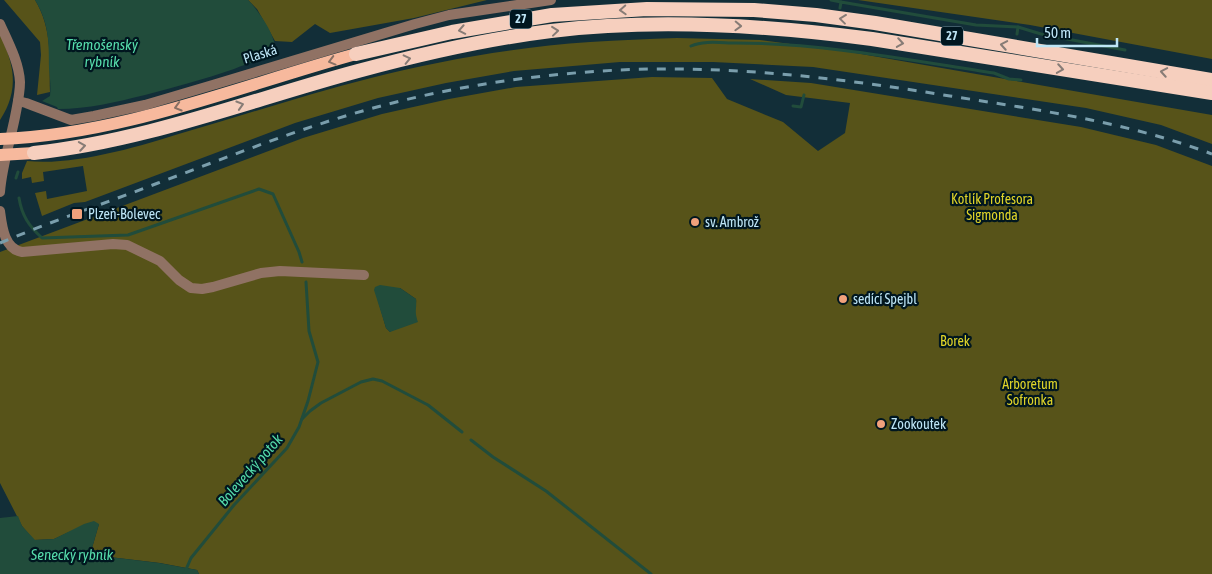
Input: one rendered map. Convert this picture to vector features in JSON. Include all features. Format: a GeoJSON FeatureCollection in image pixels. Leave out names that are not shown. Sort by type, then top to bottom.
{"type":"FeatureCollection","features":[{"type":"Feature","properties":{"kind":"highway","name":"27"},"geometry":{"type":"LineString","coordinates":[[356,54],[452,32],[552,15],[647,9],[754,10],[875,22],[1212,80]]}},
{"type":"Feature","properties":{"kind":"highway","name":"27"},"geometry":{"type":"LineString","coordinates":[[34,152],[102,143],[154,132],[359,70],[455,48],[552,31],[648,25],[753,27],[816,31],[1212,93]]}},
{"type":"Feature","properties":{"kind":"main road","name":"Plaská"},"geometry":{"type":"LineString","coordinates":[[5,139],[49,135],[100,127],[150,115],[356,54]]}},
{"type":"Feature","properties":{"kind":"main road","name":"27"},"geometry":{"type":"LineString","coordinates":[[3,155],[34,152]]}},
{"type":"Feature","properties":{"kind":"street","name":"Plaská"},"geometry":{"type":"LineString","coordinates":[[18,101],[71,120],[94,116],[216,84],[423,21],[450,15],[551,0]]}},
{"type":"Feature","properties":{"kind":"street"},"geometry":{"type":"LineString","coordinates":[[0,24],[18,70],[20,83],[18,101],[5,139],[0,192]]}},
{"type":"Feature","properties":{"kind":"street"},"geometry":{"type":"LineString","coordinates":[[0,211],[6,241],[16,251],[113,244],[127,245],[160,261],[178,280],[191,288],[213,287],[261,273],[280,271],[364,275]]}},
{"type":"Feature","properties":{"kind":"green space"},"geometry":{"type":"Polygon","coordinates":[[[4,0],[35,0],[41,11],[49,45],[50,92],[37,95],[41,55],[40,42],[4,0]]]}},
{"type":"Feature","properties":{"kind":"green space"},"geometry":{"type":"Polygon","coordinates":[[[248,0],[487,0],[414,18],[330,33],[315,24],[292,42],[275,41],[257,9],[248,0]]]}},
{"type":"Feature","properties":{"kind":"green space"},"geometry":{"type":"Polygon","coordinates":[[[858,0],[1212,0],[1212,59],[1030,25],[858,0]]]}},
{"type":"Feature","properties":{"kind":"green space"},"geometry":{"type":"Polygon","coordinates":[[[0,34],[9,56],[13,77],[10,98],[0,120],[0,34]]]}},
{"type":"Feature","properties":{"kind":"green space"},"geometry":{"type":"Polygon","coordinates":[[[677,38],[760,40],[844,51],[1212,115],[1212,144],[1161,125],[1086,108],[813,67],[713,62],[620,62],[514,71],[378,98],[295,123],[85,202],[74,203],[42,216],[35,193],[46,191],[47,199],[87,191],[83,166],[43,172],[44,181],[32,183],[31,177],[22,179],[22,173],[27,161],[64,161],[126,149],[323,91],[425,65],[480,55],[563,44],[677,38]]]}},
{"type":"Feature","properties":{"kind":"green space","name":"Borek"},"geometry":{"type":"Polygon","coordinates":[[[652,77],[712,78],[727,99],[783,122],[818,151],[845,133],[850,103],[786,95],[750,79],[811,83],[1081,127],[1156,145],[1212,166],[1212,574],[199,574],[197,570],[160,563],[101,556],[92,548],[99,524],[69,532],[54,539],[34,540],[22,526],[0,483],[0,252],[303,138],[382,114],[516,87],[652,77]],[[375,288],[386,328],[390,332],[408,318],[416,304],[416,299],[400,288],[375,288]]]}},
{"type":"Feature","properties":{"kind":"water","name":"Třemošenský rybník"},"geometry":{"type":"Polygon","coordinates":[[[35,0],[248,0],[269,29],[275,48],[266,56],[250,63],[179,86],[102,105],[58,109],[42,101],[50,96],[48,41],[46,25],[35,0]]]}},
{"type":"Feature","properties":{"kind":"water"},"geometry":{"type":"Polygon","coordinates":[[[380,285],[400,288],[416,299],[418,322],[390,332],[386,328],[374,290],[375,287],[380,285]]]}},
{"type":"Feature","properties":{"kind":"water","name":"Senecký rybník"},"geometry":{"type":"Polygon","coordinates":[[[18,516],[22,526],[35,540],[54,539],[94,521],[99,524],[92,548],[101,556],[159,563],[197,570],[199,574],[0,574],[0,518],[18,516]]]}},
{"type":"Feature","properties":{"kind":"waterway"},"geometry":{"type":"LineString","coordinates":[[831,0],[841,2]]}},
{"type":"Feature","properties":{"kind":"waterway"},"geometry":{"type":"LineString","coordinates":[[840,8],[841,2],[976,25],[1018,27],[1017,34]]}},
{"type":"Feature","properties":{"kind":"waterway"},"geometry":{"type":"LineString","coordinates":[[1018,27],[1041,34],[1125,50]]}},
{"type":"Feature","properties":{"kind":"waterway"},"geometry":{"type":"LineString","coordinates":[[691,46],[707,42],[719,42],[833,49],[994,73],[1009,79],[1021,80]]}},
{"type":"Feature","properties":{"kind":"waterway"},"geometry":{"type":"LineString","coordinates":[[793,106],[801,107],[804,95]]}},
{"type":"Feature","properties":{"kind":"waterway","name":"Bolevecký potok"},"geometry":{"type":"LineString","coordinates":[[16,178],[18,172]]}},
{"type":"Feature","properties":{"kind":"waterway","name":"Bolevecký potok"},"geometry":{"type":"LineString","coordinates":[[19,198],[27,220],[42,238],[128,235],[259,189],[273,194],[302,262]]}},
{"type":"Feature","properties":{"kind":"waterway","name":"Bolevecký potok"},"geometry":{"type":"LineString","coordinates":[[184,574],[191,558],[234,505],[287,448],[299,427],[318,362],[309,331],[306,282]]}},
{"type":"Feature","properties":{"kind":"waterway"},"geometry":{"type":"LineString","coordinates":[[302,419],[321,403],[361,382],[373,379],[382,381],[428,405],[462,432]]}},
{"type":"Feature","properties":{"kind":"waterway"},"geometry":{"type":"LineString","coordinates":[[471,440],[493,457],[546,491],[651,574]]}},
{"type":"Feature","properties":{"kind":"railway"},"geometry":{"type":"LineString","coordinates":[[0,243],[267,142],[349,115],[466,87],[527,78],[589,72],[702,69],[785,74],[867,84],[1017,106],[1083,118],[1148,133],[1212,154]]}},
{"type":"Feature","properties":{"kind":"place","name":"Plzeň-Bolevec"},"geometry":{"type":"Point","coordinates":[77,214]}},
{"type":"Feature","properties":{"kind":"place","name":"sv. Ambrož"},"geometry":{"type":"Point","coordinates":[695,222]}},
{"type":"Feature","properties":{"kind":"place","name":"sedící Spejbl"},"geometry":{"type":"Point","coordinates":[843,299]}},
{"type":"Feature","properties":{"kind":"place","name":"Zookoutek"},"geometry":{"type":"Point","coordinates":[881,424]}},
{"type":"Feature","properties":{"kind":"park label","name":"Kotlík Profesora Sigmonda"},"geometry":{"type":"Point","coordinates":[992,207]}},
{"type":"Feature","properties":{"kind":"park label","name":"Arboretum Sofronka"},"geometry":{"type":"Point","coordinates":[1030,392]}}]}
